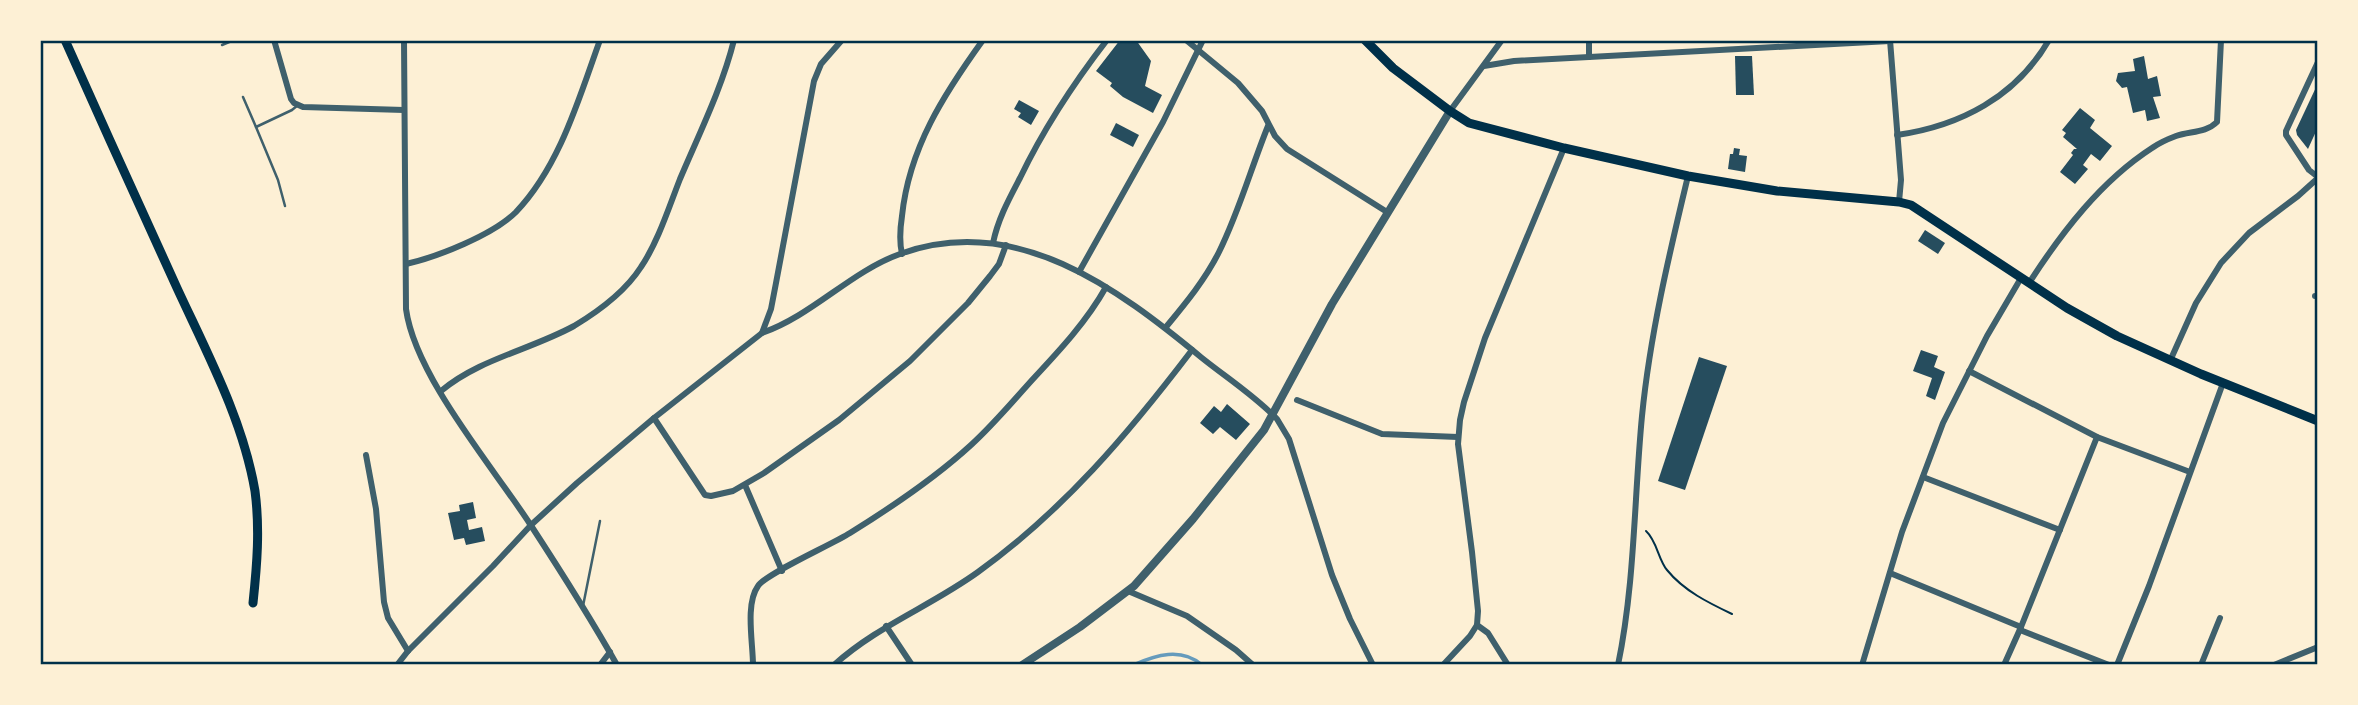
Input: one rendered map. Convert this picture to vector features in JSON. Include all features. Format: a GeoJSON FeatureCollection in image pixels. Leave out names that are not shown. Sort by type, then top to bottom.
{"type":"FeatureCollection","features":[{"type":"Feature","properties":{"kind":"main road"},"geometry":{"type":"LineString","coordinates":[[65,40],[204,345],[237,425],[248,460],[258,522],[259,543],[253,603]]}},
{"type":"Feature","properties":{"kind":"main road"},"geometry":{"type":"LineString","coordinates":[[1365,40],[1393,68],[1469,123],[1688,176],[1777,191],[1899,202],[1922,211],[2025,281],[2117,336],[2318,421]]}},
{"type":"Feature","properties":{"kind":"street"},"geometry":{"type":"LineString","coordinates":[[274,40],[291,99],[298,105],[404,110]]}},
{"type":"Feature","properties":{"kind":"street"},"geometry":{"type":"LineString","coordinates":[[404,40],[407,320],[420,353],[440,391],[531,525],[617,665]]}},
{"type":"Feature","properties":{"kind":"street"},"geometry":{"type":"LineString","coordinates":[[405,264],[430,257],[491,231],[516,212],[555,155],[600,40]]}},
{"type":"Feature","properties":{"kind":"street"},"geometry":{"type":"LineString","coordinates":[[440,391],[455,379],[492,360],[575,325],[613,299],[630,282],[643,265],[665,216],[722,78],[734,40]]}},
{"type":"Feature","properties":{"kind":"street"},"geometry":{"type":"LineString","coordinates":[[762,333],[771,309],[814,80],[821,64],[842,40]]}},
{"type":"Feature","properties":{"kind":"street"},"geometry":{"type":"LineString","coordinates":[[902,254],[900,230],[903,202],[919,144],[935,112],[983,40]]}},
{"type":"Feature","properties":{"kind":"street"},"geometry":{"type":"LineString","coordinates":[[993,243],[1001,216],[1032,151],[1070,88],[1107,40]]}},
{"type":"Feature","properties":{"kind":"street"},"geometry":{"type":"LineString","coordinates":[[1186,40],[1238,83],[1262,111],[1268,126],[1287,149],[1387,212]]}},
{"type":"Feature","properties":{"kind":"street"},"geometry":{"type":"LineString","coordinates":[[1079,272],[1163,122],[1203,40]]}},
{"type":"Feature","properties":{"kind":"street"},"geometry":{"type":"LineString","coordinates":[[1022,665],[1128,591],[1193,519],[1264,430],[1332,304],[1387,212],[1450,111],[1502,40]]}},
{"type":"Feature","properties":{"kind":"street"},"geometry":{"type":"LineString","coordinates":[[1589,40],[1589,57]]}},
{"type":"Feature","properties":{"kind":"street"},"geometry":{"type":"LineString","coordinates":[[1897,135],[1952,122],[1983,108],[2017,82],[2049,40]]}},
{"type":"Feature","properties":{"kind":"street"},"geometry":{"type":"LineString","coordinates":[[1862,665],[1889,573],[1923,477],[1943,424],[1969,371],[2025,281],[2094,197],[2120,172],[2162,142],[2214,125],[2218,114],[2221,40]]}},
{"type":"Feature","properties":{"kind":"street"},"geometry":{"type":"LineString","coordinates":[[1484,66],[1514,61],[1761,44],[1890,41],[1901,180],[1899,202]]}},
{"type":"Feature","properties":{"kind":"street"},"geometry":{"type":"LineString","coordinates":[[2171,361],[2196,303],[2221,263],[2249,233],[2298,196],[2318,177],[2309,170],[2286,131],[2318,62]]}},
{"type":"Feature","properties":{"kind":"street"},"geometry":{"type":"LineString","coordinates":[[1166,327],[1192,295],[1218,255],[1242,200],[1268,126]]}},
{"type":"Feature","properties":{"kind":"street"},"geometry":{"type":"LineString","coordinates":[[1443,665],[1470,636],[1478,620],[1458,437],[1464,402],[1485,338],[1564,148]]}},
{"type":"Feature","properties":{"kind":"street"},"geometry":{"type":"LineString","coordinates":[[1618,665],[1630,586],[1642,416],[1650,356],[1688,176]]}},
{"type":"Feature","properties":{"kind":"street"},"geometry":{"type":"LineString","coordinates":[[397,665],[531,525],[577,482],[762,333],[783,326],[868,269],[902,254],[944,242],[1006,245],[1043,255],[1079,272],[1140,308],[1166,327],[1273,415],[1289,439],[1332,575],[1373,665]]}},
{"type":"Feature","properties":{"kind":"street"},"geometry":{"type":"LineString","coordinates":[[654,418],[705,495],[719,495],[745,485],[839,420],[910,361],[968,303],[999,264],[1006,245]]}},
{"type":"Feature","properties":{"kind":"street"},"geometry":{"type":"LineString","coordinates":[[753,665],[752,598],[760,583],[850,533],[908,495],[971,445],[1057,353],[1106,287]]}},
{"type":"Feature","properties":{"kind":"street"},"geometry":{"type":"LineString","coordinates":[[834,665],[886,626],[975,574],[1033,530],[1095,467],[1192,350]]}},
{"type":"Feature","properties":{"kind":"street"},"geometry":{"type":"LineString","coordinates":[[1969,371],[2097,437],[2190,472]]}},
{"type":"Feature","properties":{"kind":"street"},"geometry":{"type":"LineString","coordinates":[[2117,665],[2223,383]]}},
{"type":"Feature","properties":{"kind":"street"},"geometry":{"type":"LineString","coordinates":[[1297,400],[1382,435],[1458,437]]}},
{"type":"Feature","properties":{"kind":"street"},"geometry":{"type":"LineString","coordinates":[[2004,665],[2021,629],[2097,437]]}},
{"type":"Feature","properties":{"kind":"street"},"geometry":{"type":"LineString","coordinates":[[366,454],[376,509],[386,610],[394,631],[408,651]]}},
{"type":"Feature","properties":{"kind":"street"},"geometry":{"type":"LineString","coordinates":[[1923,477],[2060,530]]}},
{"type":"Feature","properties":{"kind":"street"},"geometry":{"type":"LineString","coordinates":[[745,485],[782,571]]}},
{"type":"Feature","properties":{"kind":"street"},"geometry":{"type":"LineString","coordinates":[[1889,573],[2109,665]]}},
{"type":"Feature","properties":{"kind":"street"},"geometry":{"type":"LineString","coordinates":[[1128,591],[1187,616],[1253,665]]}},
{"type":"Feature","properties":{"kind":"street"},"geometry":{"type":"LineString","coordinates":[[2201,665],[2220,618]]}},
{"type":"Feature","properties":{"kind":"street"},"geometry":{"type":"LineString","coordinates":[[1477,625],[1488,632],[1508,665]]}},
{"type":"Feature","properties":{"kind":"street"},"geometry":{"type":"LineString","coordinates":[[886,626],[912,665]]}},
{"type":"Feature","properties":{"kind":"street"},"geometry":{"type":"LineString","coordinates":[[2274,665],[2318,646]]}},
{"type":"Feature","properties":{"kind":"street"},"geometry":{"type":"LineString","coordinates":[[600,665],[610,652]]}},
{"type":"Feature","properties":{"kind":"lane"},"geometry":{"type":"LineString","coordinates":[[222,46],[234,40]]}},
{"type":"Feature","properties":{"kind":"lane"},"geometry":{"type":"LineString","coordinates":[[243,97],[278,180],[285,206]]}},
{"type":"Feature","properties":{"kind":"lane"},"geometry":{"type":"LineString","coordinates":[[256,127],[298,105]]}},
{"type":"Feature","properties":{"kind":"lane"},"geometry":{"type":"LineString","coordinates":[[583,610],[600,521]]}},
{"type":"Feature","properties":{"kind":"path"},"geometry":{"type":"LineString","coordinates":[[1646,531],[1651,536],[1667,571],[1696,594],[1732,614]]}},
{"type":"Feature","properties":{"kind":"building"},"geometry":{"type":"Polygon","coordinates":[[[1120,40],[1136,40],[1151,61],[1145,86],[1162,95],[1153,113],[1123,97],[1110,86],[1112,83],[1096,71],[1120,40]]]}},
{"type":"Feature","properties":{"kind":"building"},"geometry":{"type":"Polygon","coordinates":[[[1735,56],[1752,56],[1754,95],[1736,95],[1735,56]]]}},
{"type":"Feature","properties":{"kind":"building"},"geometry":{"type":"Polygon","coordinates":[[[2144,56],[2148,79],[2157,76],[2161,96],[2153,97],[2160,118],[2147,121],[2145,110],[2133,113],[2127,87],[2122,88],[2116,81],[2118,73],[2135,71],[2133,59],[2144,56]]]}},
{"type":"Feature","properties":{"kind":"building"},"geometry":{"type":"Polygon","coordinates":[[[2318,83],[2318,127],[2308,149],[2296,130],[2318,83]]]}},
{"type":"Feature","properties":{"kind":"building"},"geometry":{"type":"Polygon","coordinates":[[[1019,100],[1039,111],[1031,125],[1018,117],[1021,113],[1014,109],[1019,100]]]}},
{"type":"Feature","properties":{"kind":"building"},"geometry":{"type":"Polygon","coordinates":[[[2080,108],[2095,120],[2090,128],[2112,146],[2100,161],[2091,154],[2083,165],[2088,169],[2075,184],[2060,172],[2073,155],[2071,153],[2077,149],[2063,137],[2066,133],[2062,130],[2080,108]]]}},
{"type":"Feature","properties":{"kind":"building"},"geometry":{"type":"Polygon","coordinates":[[[1116,123],[1139,135],[1133,147],[1110,135],[1116,123]]]}},
{"type":"Feature","properties":{"kind":"building"},"geometry":{"type":"Polygon","coordinates":[[[1734,148],[1740,149],[1739,155],[1747,156],[1745,172],[1728,169],[1730,154],[1733,154],[1734,148]]]}},
{"type":"Feature","properties":{"kind":"building"},"geometry":{"type":"Polygon","coordinates":[[[1925,230],[1945,243],[1938,254],[1918,241],[1925,230]]]}},
{"type":"Feature","properties":{"kind":"building"},"geometry":{"type":"Polygon","coordinates":[[[1921,350],[1938,356],[1934,367],[1945,372],[1935,400],[1926,396],[1932,378],[1913,371],[1921,350]]]}},
{"type":"Feature","properties":{"kind":"building"},"geometry":{"type":"Polygon","coordinates":[[[1699,357],[1727,366],[1685,490],[1658,481],[1699,357]]]}},
{"type":"Feature","properties":{"kind":"building"},"geometry":{"type":"Polygon","coordinates":[[[1227,404],[1250,424],[1236,440],[1220,427],[1213,434],[1200,423],[1214,406],[1221,412],[1227,404]]]}},
{"type":"Feature","properties":{"kind":"building"},"geometry":{"type":"Polygon","coordinates":[[[473,502],[476,518],[467,520],[469,530],[482,527],[485,541],[466,545],[464,538],[454,540],[448,513],[460,511],[459,505],[473,502]]]}},
{"type":"Feature","properties":{"kind":"waterway"},"geometry":{"type":"LineString","coordinates":[[1133,665],[1168,654],[1186,656],[1202,665]]}}]}
